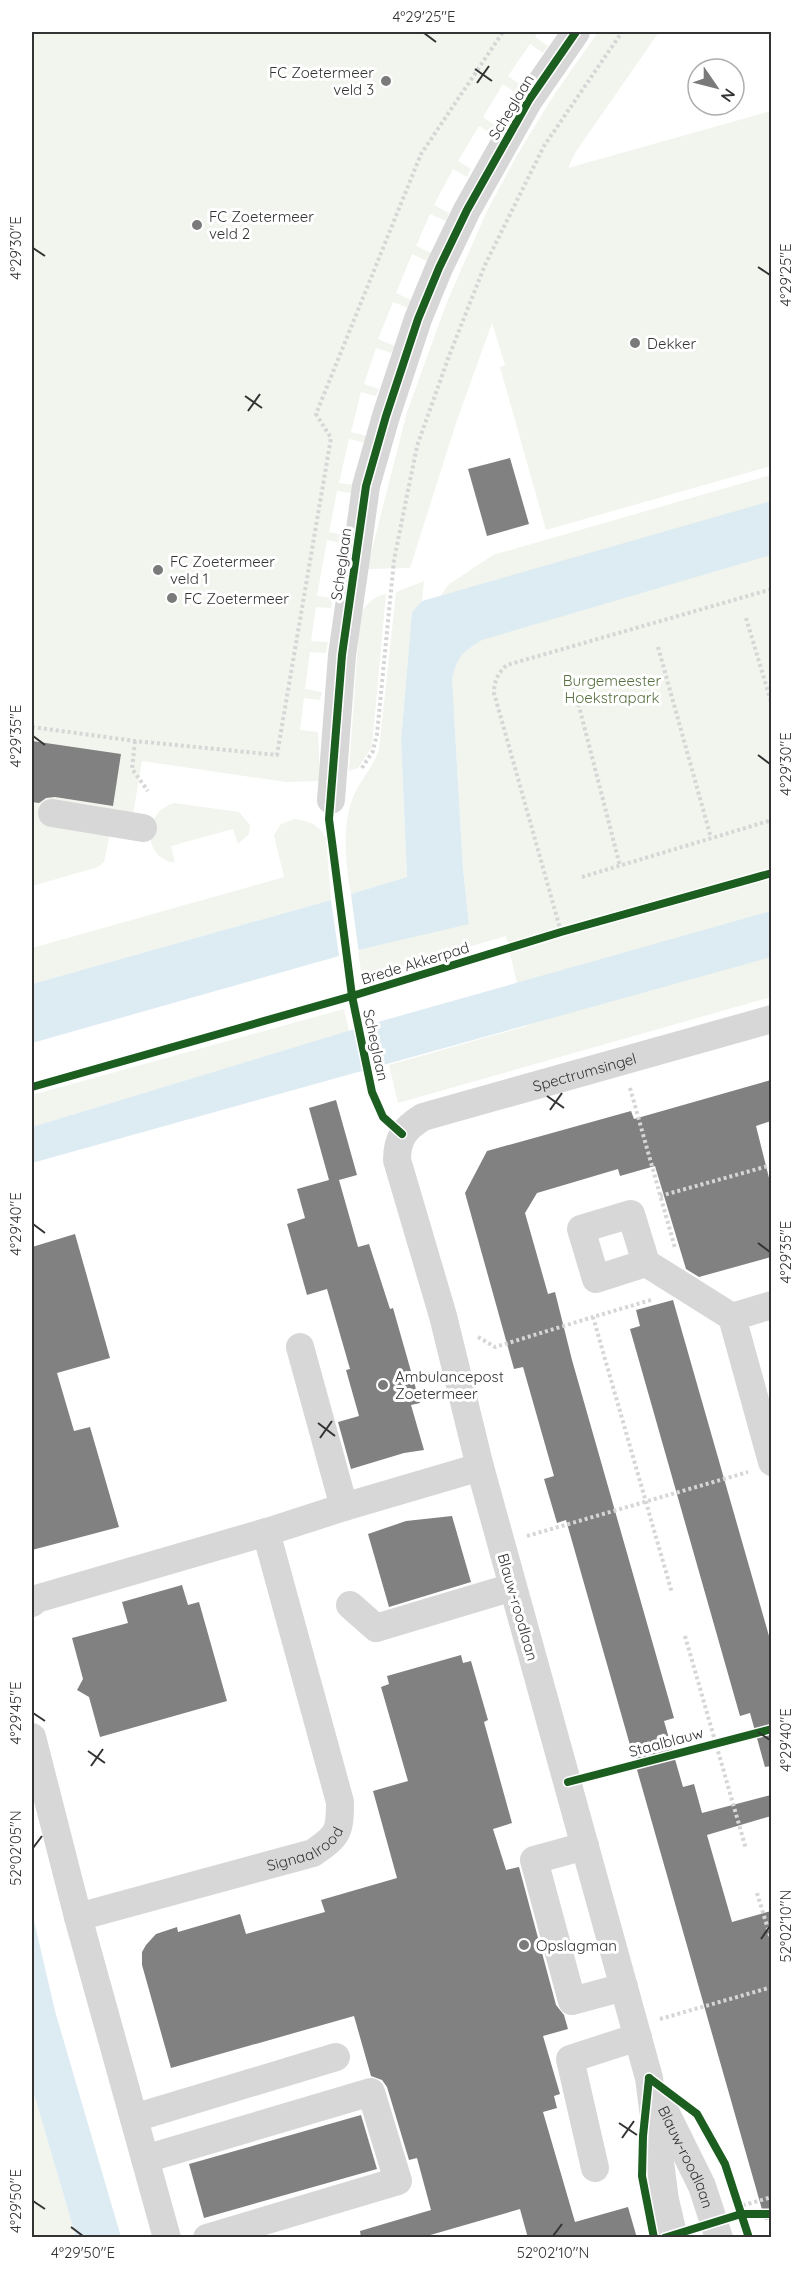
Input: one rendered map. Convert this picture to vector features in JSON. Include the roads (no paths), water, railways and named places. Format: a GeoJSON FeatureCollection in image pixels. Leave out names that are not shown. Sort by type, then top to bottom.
{"type":"FeatureCollection","features":[{"type":"Feature","properties":{"kind":"street","name":"Scheglaan"},"geometry":{"type":"LineString","coordinates":[[331,800],[342,655],[357,544],[366,486],[386,416],[418,319],[467,210],[529,100],[576,32]]}},
{"type":"Feature","properties":{"kind":"street"},"geometry":{"type":"LineString","coordinates":[[52,813],[143,828]]}},
{"type":"Feature","properties":{"kind":"street","name":"Spectrumsingel"},"geometry":{"type":"LineString","coordinates":[[402,1134],[408,1125],[423,1117],[771,1019]]}},
{"type":"Feature","properties":{"kind":"street","name":"Blauw-roodlaan"},"geometry":{"type":"LineString","coordinates":[[402,1134],[397,1147],[397,1160],[443,1316],[480,1467],[649,2078],[665,2200],[674,2238]]}},
{"type":"Feature","properties":{"kind":"street"},"geometry":{"type":"LineString","coordinates":[[646,1263],[732,1317],[766,1423],[760,1467]]}},
{"type":"Feature","properties":{"kind":"street"},"geometry":{"type":"LineString","coordinates":[[732,1317],[771,1305]]}},
{"type":"Feature","properties":{"kind":"street"},"geometry":{"type":"LineString","coordinates":[[300,1347],[344,1507]]}},
{"type":"Feature","properties":{"kind":"street"},"geometry":{"type":"LineString","coordinates":[[32,1603],[36,1599],[480,1467]]}},
{"type":"Feature","properties":{"kind":"street","name":"Signaalrood"},"geometry":{"type":"LineString","coordinates":[[78,1917],[313,1853],[331,1841],[340,1826],[340,1802],[266,1532]]}},
{"type":"Feature","properties":{"kind":"street"},"geometry":{"type":"LineString","coordinates":[[350,1605],[376,1628],[513,1587]]}},
{"type":"Feature","properties":{"kind":"street"},"geometry":{"type":"LineString","coordinates":[[32,1737],[78,1917],[167,2238]]}},
{"type":"Feature","properties":{"kind":"street"},"geometry":{"type":"LineString","coordinates":[[585,1846],[534,1860],[572,2001],[624,1987]]}},
{"type":"Feature","properties":{"kind":"street"},"geometry":{"type":"LineString","coordinates":[[596,2168],[570,2059],[636,2032]]}},
{"type":"Feature","properties":{"kind":"street"},"geometry":{"type":"LineString","coordinates":[[134,2118],[336,2057]]}},
{"type":"Feature","properties":{"kind":"street","name":"Blauw-roodlaan"},"geometry":{"type":"LineString","coordinates":[[649,2078],[702,2186],[716,2230]]}},
{"type":"Feature","properties":{"kind":"street"},"geometry":{"type":"LineString","coordinates":[[145,2159],[371,2092],[398,2181],[207,2238]]}},
{"type":"Feature","properties":{"kind":"place","name":"FC Zoetermeer veld 3"},"geometry":{"type":"Point","coordinates":[386,81]}},
{"type":"Feature","properties":{"kind":"place","name":"FC Zoetermeer veld 2"},"geometry":{"type":"Point","coordinates":[197,225]}},
{"type":"Feature","properties":{"kind":"place","name":"Dekker"},"geometry":{"type":"Point","coordinates":[635,343]}},
{"type":"Feature","properties":{"kind":"place","name":"FC Zoetermeer veld 1"},"geometry":{"type":"Point","coordinates":[158,570]}},
{"type":"Feature","properties":{"kind":"place","name":"FC Zoetermeer"},"geometry":{"type":"Point","coordinates":[172,598]}},
{"type":"Feature","properties":{"kind":"place","name":"Ambulancepost Zoetermeer"},"geometry":{"type":"Point","coordinates":[383,1385]}},
{"type":"Feature","properties":{"kind":"place","name":"Opslagman"},"geometry":{"type":"Point","coordinates":[524,1945]}},
{"type":"Feature","properties":{"kind":"park label","name":"Burgemeester Hoekstrapark"},"geometry":{"type":"Point","coordinates":[612,688]}}]}
